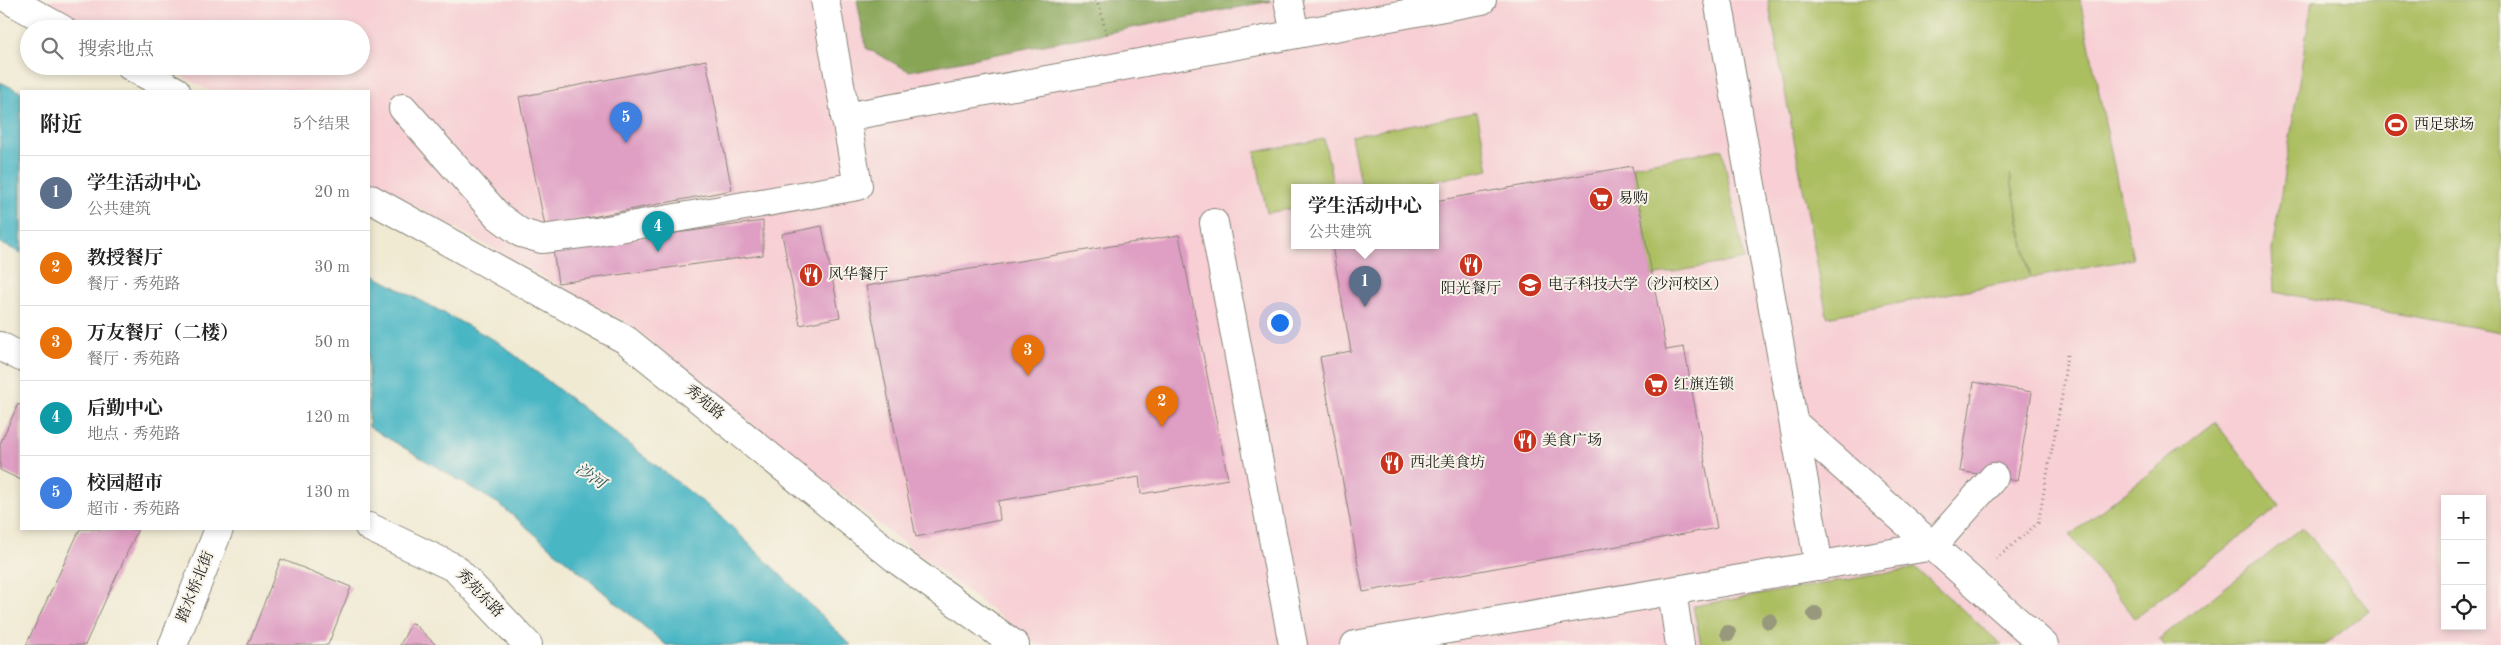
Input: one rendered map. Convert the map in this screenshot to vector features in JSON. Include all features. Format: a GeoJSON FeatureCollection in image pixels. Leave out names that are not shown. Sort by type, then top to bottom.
{"type":"FeatureCollection","features":[{"type":"Feature","properties":{"kind":"street"},"geometry":{"type":"LineString","coordinates":[[10,0],[46,20]]}},
{"type":"Feature","properties":{"kind":"street"},"geometry":{"type":"LineString","coordinates":[[403,108],[498,216],[521,233],[542,239],[596,232],[858,186],[825,0]]}},
{"type":"Feature","properties":{"kind":"street"},"geometry":{"type":"LineString","coordinates":[[1288,0],[1295,34]]}},
{"type":"Feature","properties":{"kind":"street"},"geometry":{"type":"LineString","coordinates":[[845,117],[1482,0]]}},
{"type":"Feature","properties":{"kind":"street"},"geometry":{"type":"LineString","coordinates":[[1718,0],[1819,566]]}},
{"type":"Feature","properties":{"kind":"street"},"geometry":{"type":"LineString","coordinates":[[147,75],[174,90]]}},
{"type":"Feature","properties":{"kind":"street","name":"秀苑路"},"geometry":{"type":"LineString","coordinates":[[370,199],[626,340],[900,562],[1015,645]]}},
{"type":"Feature","properties":{"kind":"street"},"geometry":{"type":"LineString","coordinates":[[1214,223],[1293,645]]}},
{"type":"Feature","properties":{"kind":"street"},"geometry":{"type":"LineString","coordinates":[[0,346],[20,356]]}},
{"type":"Feature","properties":{"kind":"street"},"geometry":{"type":"LineString","coordinates":[[1794,424],[2044,645]]}},
{"type":"Feature","properties":{"kind":"street"},"geometry":{"type":"LineString","coordinates":[[1355,645],[1933,546],[1994,477]]}},
{"type":"Feature","properties":{"kind":"street","name":"秀苑东路"},"geometry":{"type":"LineString","coordinates":[[370,527],[455,568],[528,645]]}},
{"type":"Feature","properties":{"kind":"street","name":"踏水桥北街"},"geometry":{"type":"LineString","coordinates":[[172,645],[219,530]]}},
{"type":"Feature","properties":{"kind":"street"},"geometry":{"type":"LineString","coordinates":[[1672,591],[1680,645]]}},
{"type":"Feature","properties":{"kind":"path"},"geometry":{"type":"LineString","coordinates":[[1971,580],[2038,523],[2062,396],[2067,354]]}},
{"type":"Feature","properties":{"kind":"shaded area","name":"电子科技大学（沙河校区）"},"geometry":{"type":"Polygon","coordinates":[[[45,0],[2501,0],[2501,645],[1037,645],[875,521],[630,325],[370,181],[370,90],[207,90],[180,75],[370,75],[370,20],[80,20],[45,0]]]}},
{"type":"Feature","properties":{"kind":"green space"},"geometry":{"type":"Polygon","coordinates":[[[857,0],[1271,1],[909,71],[866,48],[857,0]]]}},
{"type":"Feature","properties":{"kind":"green space"},"geometry":{"type":"Polygon","coordinates":[[[1768,0],[2080,0],[2133,259],[2031,278],[2010,175],[2030,278],[1827,317],[1768,0]]]}},
{"type":"Feature","properties":{"kind":"green space","name":"西足球场"},"geometry":{"type":"Polygon","coordinates":[[[2312,0],[2501,0],[2501,332],[2274,292],[2272,250],[2312,0]]]}},
{"type":"Feature","properties":{"kind":"green space"},"geometry":{"type":"Polygon","coordinates":[[[1477,112],[1489,170],[1418,184],[1360,184],[1351,136],[1477,112]]]}},
{"type":"Feature","properties":{"kind":"green space"},"geometry":{"type":"Polygon","coordinates":[[[1324,139],[1333,184],[1291,184],[1291,209],[1267,213],[1255,152],[1324,139]]]}},
{"type":"Feature","properties":{"kind":"green space"},"geometry":{"type":"Polygon","coordinates":[[[1722,149],[1744,259],[1652,276],[1632,166],[1722,149]]]}},
{"type":"Feature","properties":{"kind":"green space"},"geometry":{"type":"Polygon","coordinates":[[[2215,422],[2280,506],[2135,618],[2070,535],[2215,422]]]}},
{"type":"Feature","properties":{"kind":"green space"},"geometry":{"type":"Polygon","coordinates":[[[2303,527],[2369,610],[2325,645],[2163,645],[2159,639],[2303,527]]]}},
{"type":"Feature","properties":{"kind":"green space"},"geometry":{"type":"Polygon","coordinates":[[[1916,568],[2002,645],[1701,645],[1693,606],[1916,568]]]}},
{"type":"Feature","properties":{"kind":"water"},"geometry":{"type":"Polygon","coordinates":[[[0,82],[20,92],[20,253],[0,243],[0,82]]]}},
{"type":"Feature","properties":{"kind":"water","name":"沙河"},"geometry":{"type":"Polygon","coordinates":[[[370,274],[498,342],[722,517],[851,645],[666,645],[499,504],[370,428],[370,274]]]}},
{"type":"Feature","properties":{"kind":"building"},"geometry":{"type":"Polygon","coordinates":[[[706,60],[732,190],[545,226],[519,97],[706,60]]]}},
{"type":"Feature","properties":{"kind":"building"},"geometry":{"type":"Polygon","coordinates":[[[1632,166],[1666,350],[1684,347],[1717,528],[1363,592],[1320,357],[1351,351],[1333,249],[1439,249],[1439,200],[1632,166]]]}},
{"type":"Feature","properties":{"kind":"building"},"geometry":{"type":"Polygon","coordinates":[[[763,221],[763,255],[558,283],[553,250],[763,221]]]}},
{"type":"Feature","properties":{"kind":"building","name":"风华餐厅"},"geometry":{"type":"Polygon","coordinates":[[[822,226],[840,317],[800,325],[782,234],[822,226]]]}},
{"type":"Feature","properties":{"kind":"building"},"geometry":{"type":"Polygon","coordinates":[[[1179,235],[1228,479],[1141,494],[1139,477],[998,501],[1000,520],[916,537],[866,286],[1179,235]]]}},
{"type":"Feature","properties":{"kind":"building"},"geometry":{"type":"Polygon","coordinates":[[[1974,382],[2032,392],[2017,481],[1960,471],[1974,382]]]}},
{"type":"Feature","properties":{"kind":"building"},"geometry":{"type":"Polygon","coordinates":[[[18,404],[20,405],[20,480],[0,470],[0,444],[18,404]]]}},
{"type":"Feature","properties":{"kind":"building"},"geometry":{"type":"Polygon","coordinates":[[[80,530],[138,530],[85,645],[26,645],[80,530]]]}},
{"type":"Feature","properties":{"kind":"building"},"geometry":{"type":"Polygon","coordinates":[[[281,559],[351,587],[328,645],[248,645],[281,559]]]}},
{"type":"Feature","properties":{"kind":"building"},"geometry":{"type":"Polygon","coordinates":[[[412,622],[436,645],[400,645],[412,622]]]}},
{"type":"Feature","properties":{"kind":"place","name":"西足球场"},"geometry":{"type":"Point","coordinates":[2396,125]}},
{"type":"Feature","properties":{"kind":"place","name":"校园超市"},"geometry":{"type":"Point","coordinates":[626,143]}},
{"type":"Feature","properties":{"kind":"place","name":"易购"},"geometry":{"type":"Point","coordinates":[1601,199]}},
{"type":"Feature","properties":{"kind":"place","name":"后勤中心"},"geometry":{"type":"Point","coordinates":[658,252]}},
{"type":"Feature","properties":{"kind":"place","name":"阳光餐厅"},"geometry":{"type":"Point","coordinates":[1471,265]}},
{"type":"Feature","properties":{"kind":"place","name":"风华餐厅"},"geometry":{"type":"Point","coordinates":[811,275]}},
{"type":"Feature","properties":{"kind":"place","name":"电子科技大学（沙河校区）"},"geometry":{"type":"Point","coordinates":[1530,285]}},
{"type":"Feature","properties":{"kind":"place","name":"学生活动中心"},"geometry":{"type":"Point","coordinates":[1365,307]}},
{"type":"Feature","properties":{"kind":"place","name":"万友餐厅（二楼）"},"geometry":{"type":"Point","coordinates":[1028,376]}},
{"type":"Feature","properties":{"kind":"place","name":"红旗连锁"},"geometry":{"type":"Point","coordinates":[1656,385]}},
{"type":"Feature","properties":{"kind":"place","name":"教授餐厅"},"geometry":{"type":"Point","coordinates":[1162,427]}},
{"type":"Feature","properties":{"kind":"place","name":"美食广场"},"geometry":{"type":"Point","coordinates":[1525,441]}},
{"type":"Feature","properties":{"kind":"place","name":"西北美食坊"},"geometry":{"type":"Point","coordinates":[1392,463]}}]}
